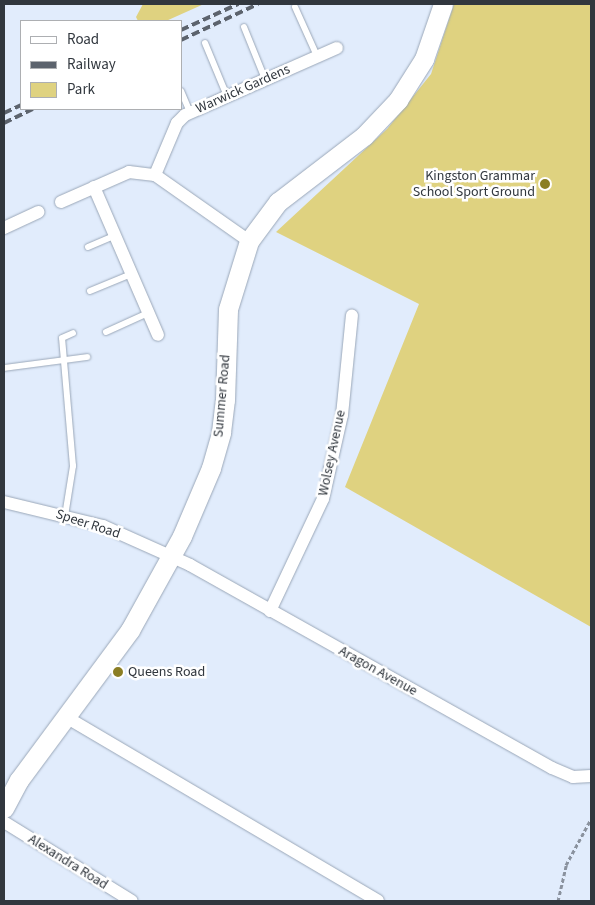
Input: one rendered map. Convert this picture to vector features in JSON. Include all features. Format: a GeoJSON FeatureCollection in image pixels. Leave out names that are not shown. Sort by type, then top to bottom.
{"type":"FeatureCollection","features":[{"type":"Feature","properties":{"kind":"street","name":"Summer Road"},"geometry":{"type":"LineString","coordinates":[[4,808],[19,780],[130,630],[168,556],[182,536],[211,468],[221,432],[228,309],[249,241],[278,202],[364,136],[398,100],[424,59],[443,4]]}},
{"type":"Feature","properties":{"kind":"street","name":"Warwick Gardens"},"geometry":{"type":"LineString","coordinates":[[155,175],[177,123],[190,112],[337,48]]}},
{"type":"Feature","properties":{"kind":"street"},"geometry":{"type":"LineString","coordinates":[[61,202],[129,172],[155,175],[249,241]]}},
{"type":"Feature","properties":{"kind":"street"},"geometry":{"type":"LineString","coordinates":[[94,187],[158,335]]}},
{"type":"Feature","properties":{"kind":"street"},"geometry":{"type":"LineString","coordinates":[[4,228],[38,212]]}},
{"type":"Feature","properties":{"kind":"street","name":"Wolsey Avenue"},"geometry":{"type":"LineString","coordinates":[[270,611],[323,499],[342,415],[352,315]]}},
{"type":"Feature","properties":{"kind":"street","name":"Speer Road"},"geometry":{"type":"LineString","coordinates":[[4,502],[103,526],[168,556]]}},
{"type":"Feature","properties":{"kind":"street","name":"Aragon Avenue"},"geometry":{"type":"LineString","coordinates":[[168,556],[552,768],[573,776],[591,776]]}},
{"type":"Feature","properties":{"kind":"street"},"geometry":{"type":"LineString","coordinates":[[66,717],[378,901]]}},
{"type":"Feature","properties":{"kind":"street","name":"Alexandra Road"},"geometry":{"type":"LineString","coordinates":[[4,822],[132,901]]}},
{"type":"Feature","properties":{"kind":"lane"},"geometry":{"type":"LineString","coordinates":[[295,7],[317,56]]}},
{"type":"Feature","properties":{"kind":"lane"},"geometry":{"type":"LineString","coordinates":[[244,27],[265,79]]}},
{"type":"Feature","properties":{"kind":"lane"},"geometry":{"type":"LineString","coordinates":[[205,44],[227,96]]}},
{"type":"Feature","properties":{"kind":"lane"},"geometry":{"type":"LineString","coordinates":[[182,93],[190,112]]}},
{"type":"Feature","properties":{"kind":"lane"},"geometry":{"type":"LineString","coordinates":[[88,247],[114,236]]}},
{"type":"Feature","properties":{"kind":"lane"},"geometry":{"type":"LineString","coordinates":[[90,291],[131,274]]}},
{"type":"Feature","properties":{"kind":"lane"},"geometry":{"type":"LineString","coordinates":[[106,332],[148,313]]}},
{"type":"Feature","properties":{"kind":"lane"},"geometry":{"type":"LineString","coordinates":[[65,516],[73,466],[61,360],[62,338],[73,333]]}},
{"type":"Feature","properties":{"kind":"lane"},"geometry":{"type":"LineString","coordinates":[[4,368],[87,357]]}},
{"type":"Feature","properties":{"kind":"path"},"geometry":{"type":"LineString","coordinates":[[558,901],[566,866],[591,819]]}},
{"type":"Feature","properties":{"kind":"green space"},"geometry":{"type":"Polygon","coordinates":[[[143,4],[204,4],[168,20],[138,20],[136,17],[143,4]]]}},
{"type":"Feature","properties":{"kind":"green space"},"geometry":{"type":"Polygon","coordinates":[[[454,4],[591,4],[591,627],[345,487],[419,304],[276,232],[387,129],[431,74],[454,4]]]}},
{"type":"Feature","properties":{"kind":"railway"},"geometry":{"type":"LineString","coordinates":[[182,30],[238,4]]}},
{"type":"Feature","properties":{"kind":"railway"},"geometry":{"type":"LineString","coordinates":[[182,40],[258,4]]}},
{"type":"Feature","properties":{"kind":"railway"},"geometry":{"type":"LineString","coordinates":[[4,113],[20,105]]}},
{"type":"Feature","properties":{"kind":"railway"},"geometry":{"type":"LineString","coordinates":[[4,123],[31,110]]}},
{"type":"Feature","properties":{"kind":"place","name":"Kingston Grammar School Sport Ground"},"geometry":{"type":"Point","coordinates":[545,184]}},
{"type":"Feature","properties":{"kind":"place","name":"Queens Road"},"geometry":{"type":"Point","coordinates":[118,672]}}]}
